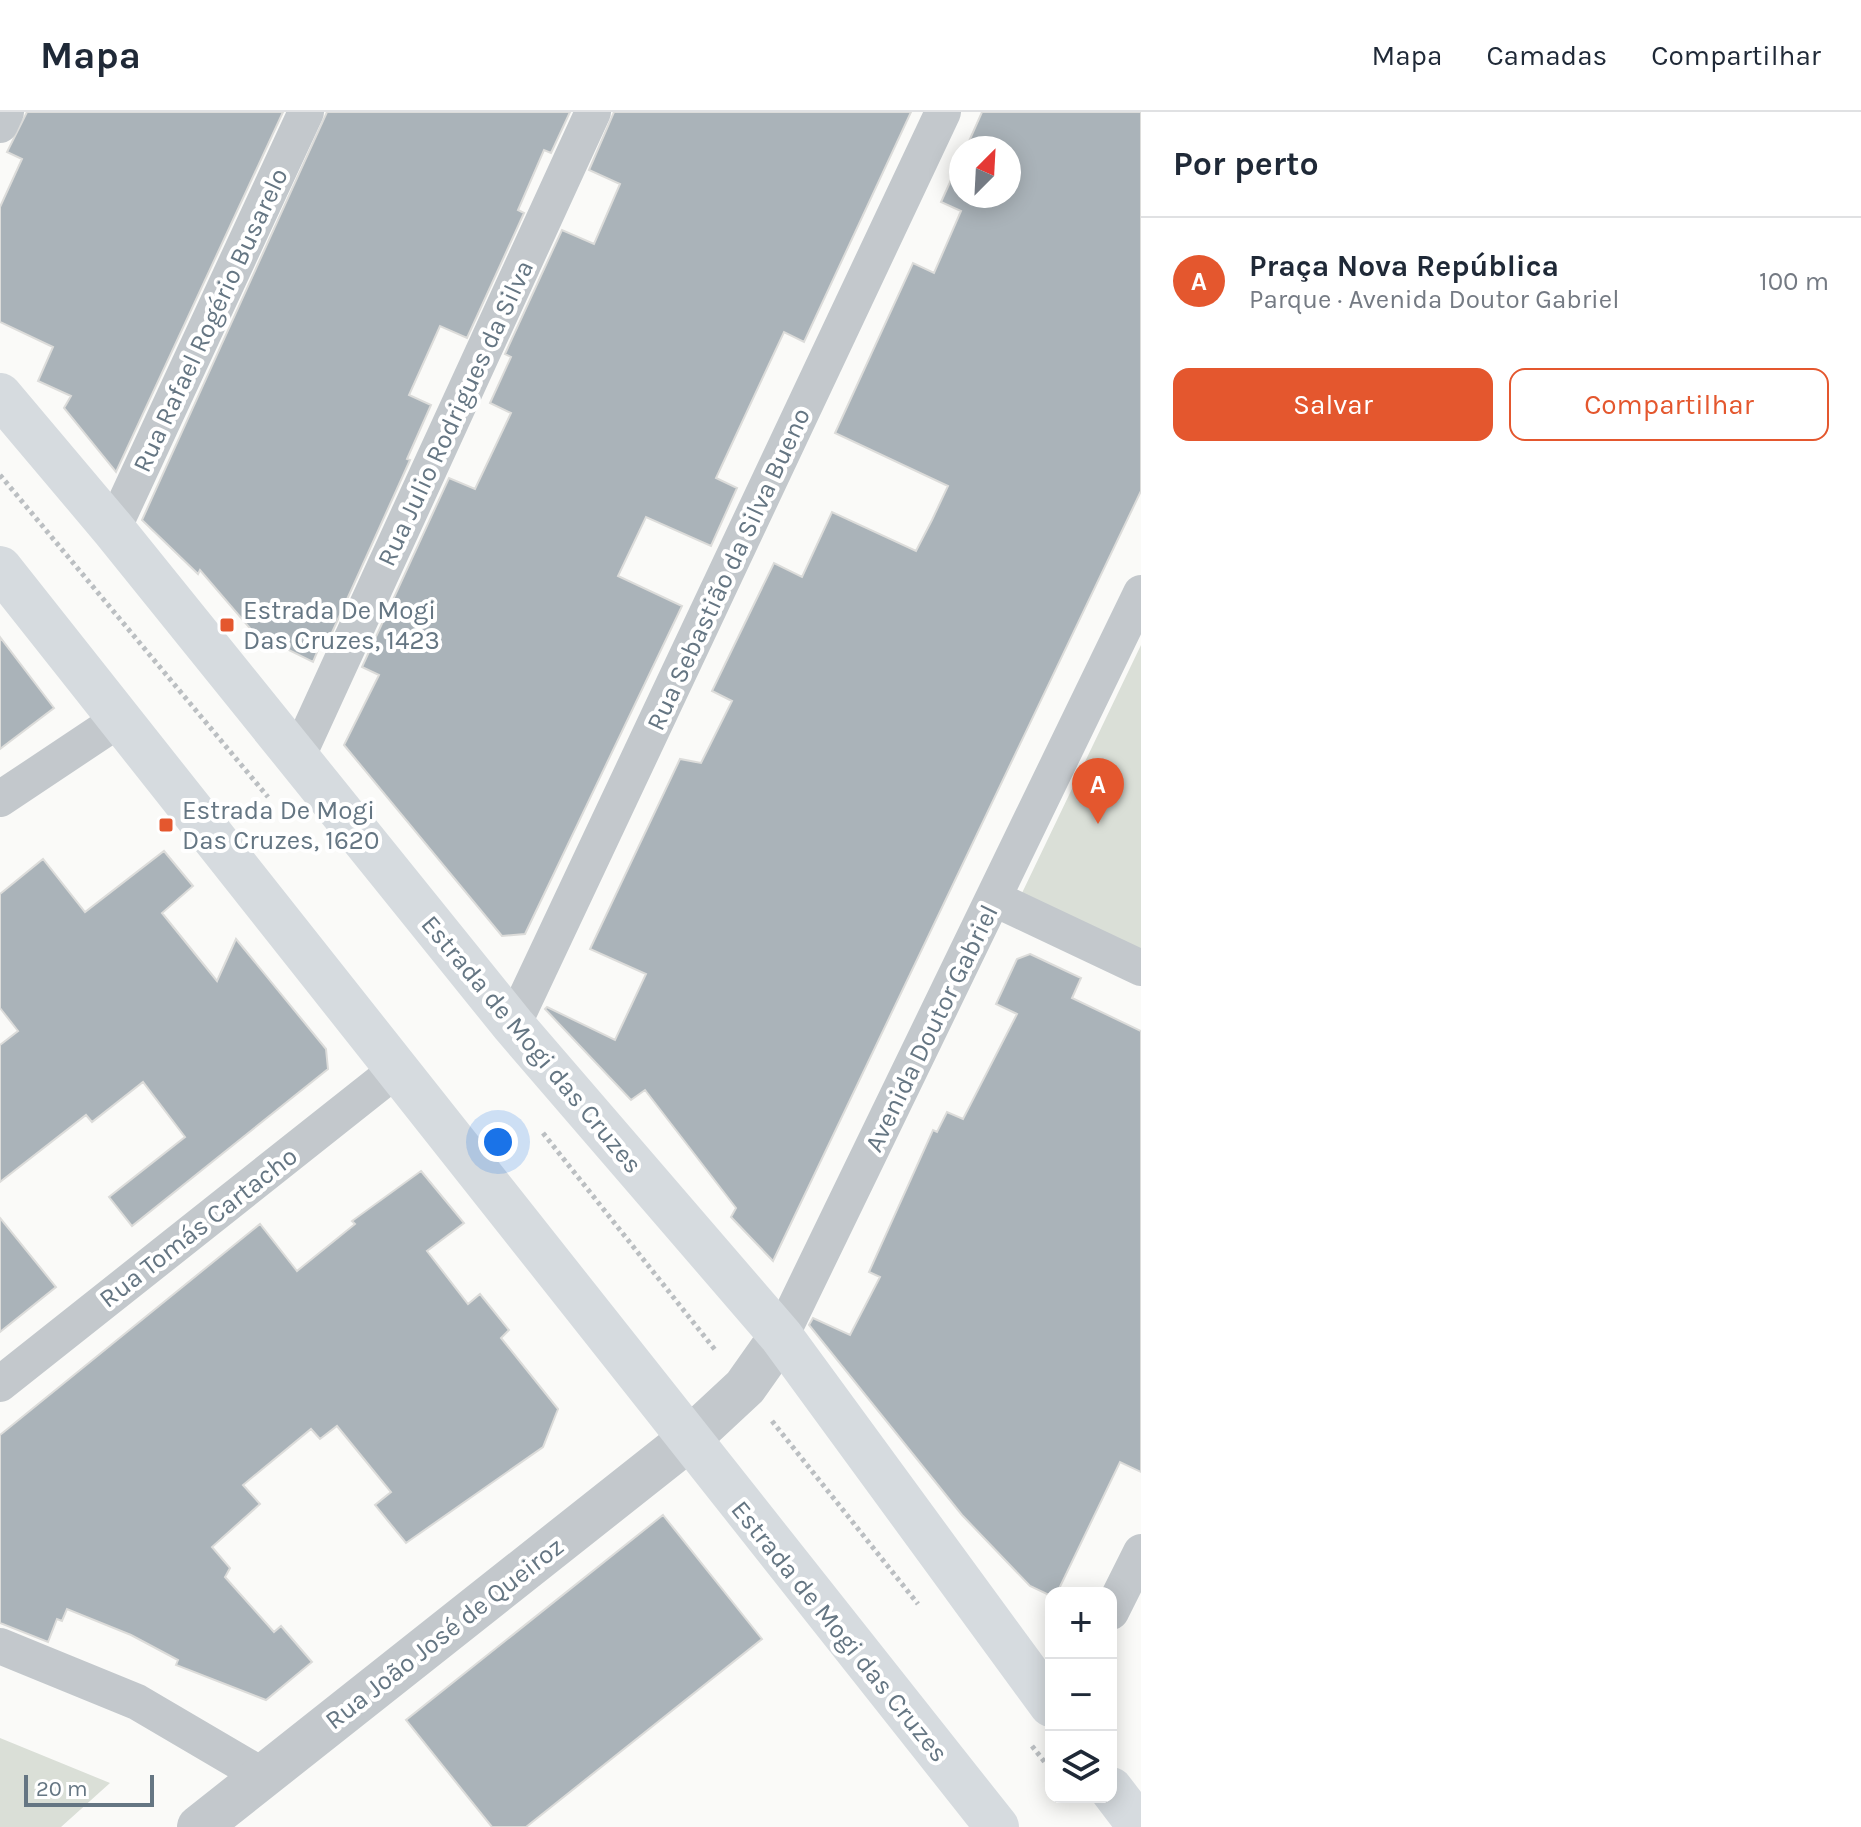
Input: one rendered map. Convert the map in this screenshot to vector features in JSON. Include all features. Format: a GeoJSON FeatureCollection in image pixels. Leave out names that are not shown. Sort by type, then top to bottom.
{"type":"FeatureCollection","features":[{"type":"Feature","properties":{"kind":"main road","name":"Estrada de Mogi das Cruzes"},"geometry":{"type":"LineString","coordinates":[[0,395],[113,529],[513,1025],[781,1336],[1036,1719]]}},
{"type":"Feature","properties":{"kind":"main road","name":"Estrada de Mogi das Cruzes"},"geometry":{"type":"LineString","coordinates":[[0,568],[993,1826]]}},
{"type":"Feature","properties":{"kind":"main road"},"geometry":{"type":"LineString","coordinates":[[1117,1797],[1140,1827]]}},
{"type":"Feature","properties":{"kind":"street"},"geometry":{"type":"LineString","coordinates":[[0,125],[6,112]]}},
{"type":"Feature","properties":{"kind":"street","name":"Rua Rafael Rogério Busarelo"},"geometry":{"type":"LineString","coordinates":[[113,529],[306,112]]}},
{"type":"Feature","properties":{"kind":"street","name":"Rua Julio Rodrigues da Silva"},"geometry":{"type":"LineString","coordinates":[[297,758],[593,112]]}},
{"type":"Feature","properties":{"kind":"street","name":"Rua Sebastião da Silva Bueno"},"geometry":{"type":"LineString","coordinates":[[513,1025],[943,112]]}},
{"type":"Feature","properties":{"kind":"street","name":"Avenida Doutor Gabriel"},"geometry":{"type":"LineString","coordinates":[[688,1440],[745,1387],[781,1336],[1141,593]]}},
{"type":"Feature","properties":{"kind":"street"},"geometry":{"type":"LineString","coordinates":[[0,799],[120,719]]}},
{"type":"Feature","properties":{"kind":"street"},"geometry":{"type":"LineString","coordinates":[[995,899],[1141,968]]}},
{"type":"Feature","properties":{"kind":"street","name":"Rua Tomás Cartacho"},"geometry":{"type":"LineString","coordinates":[[0,1384],[396,1070]]}},
{"type":"Feature","properties":{"kind":"street","name":"Rua João José de Queiroz"},"geometry":{"type":"LineString","coordinates":[[199,1827],[688,1440]]}},
{"type":"Feature","properties":{"kind":"street"},"geometry":{"type":"LineString","coordinates":[[1117,1600],[1141,1552]]}},
{"type":"Feature","properties":{"kind":"street"},"geometry":{"type":"LineString","coordinates":[[0,1646],[137,1702],[263,1776]]}},
{"type":"Feature","properties":{"kind":"path"},"geometry":{"type":"LineString","coordinates":[[0,475],[269,799]]}},
{"type":"Feature","properties":{"kind":"path"},"geometry":{"type":"LineString","coordinates":[[539,1128],[923,1610]]}},
{"type":"Feature","properties":{"kind":"path"},"geometry":{"type":"LineString","coordinates":[[1036,1719],[1045,1750]]}},
{"type":"Feature","properties":{"kind":"shaded area"},"geometry":{"type":"Polygon","coordinates":[[[1141,645],[1141,949],[1022,893],[1141,645]]]}},
{"type":"Feature","properties":{"kind":"shaded area"},"geometry":{"type":"Polygon","coordinates":[[[0,1738],[110,1783],[61,1827],[0,1827],[0,1738]]]}},
{"type":"Feature","properties":{"kind":"building"},"geometry":{"type":"Polygon","coordinates":[[[27,112],[283,112],[116,472],[64,408],[71,396],[38,381],[53,347],[0,322],[0,207],[22,159],[7,152],[27,112]]]}},
{"type":"Feature","properties":{"kind":"building"},"geometry":{"type":"Polygon","coordinates":[[[327,112],[570,112],[551,153],[544,150],[518,210],[524,213],[467,338],[440,326],[409,395],[431,405],[407,459],[410,460],[325,648],[320,645],[313,662],[254,633],[200,570],[198,574],[142,520],[327,112]]]}},
{"type":"Feature","properties":{"kind":"building"},"geometry":{"type":"Polygon","coordinates":[[[614,112],[911,112],[804,342],[784,332],[716,478],[737,488],[711,546],[646,517],[618,576],[682,606],[525,934],[502,936],[344,745],[379,675],[362,667],[449,478],[475,489],[511,413],[490,403],[511,357],[505,354],[562,230],[594,244],[620,184],[589,170],[614,112]]]}},
{"type":"Feature","properties":{"kind":"building"},"geometry":{"type":"Polygon","coordinates":[[[982,112],[1141,112],[1141,491],[773,1261],[731,1217],[736,1208],[645,1090],[631,1100],[545,1009],[547,1007],[615,1040],[646,974],[590,949],[680,759],[701,763],[732,701],[712,691],[774,563],[802,577],[832,512],[916,551],[932,520],[948,486],[835,433],[913,263],[934,273],[961,211],[954,208],[1021,208],[1021,136],[971,136],[982,112]]]}},
{"type":"Feature","properties":{"kind":"building"},"geometry":{"type":"Polygon","coordinates":[[[949,184],[949,206],[941,202],[949,184]]]}},
{"type":"Feature","properties":{"kind":"building"},"geometry":{"type":"Polygon","coordinates":[[[0,637],[54,708],[0,749],[0,637]]]}},
{"type":"Feature","properties":{"kind":"building"},"geometry":{"type":"Polygon","coordinates":[[[164,851],[193,886],[162,913],[217,981],[236,939],[326,1049],[328,1069],[132,1226],[109,1197],[185,1137],[143,1082],[92,1122],[86,1115],[0,1182],[0,1045],[18,1031],[0,1008],[0,894],[43,859],[85,912],[164,851]]]}},
{"type":"Feature","properties":{"kind":"building"},"geometry":{"type":"Polygon","coordinates":[[[1030,954],[1081,978],[1072,998],[1141,1031],[1141,1472],[1120,1462],[1060,1587],[1045,1587],[1045,1593],[1030,1586],[962,1515],[809,1325],[813,1318],[850,1335],[880,1277],[869,1272],[933,1130],[937,1132],[947,1112],[963,1119],[1017,1014],[996,1004],[1017,959],[1030,954]]]}},
{"type":"Feature","properties":{"kind":"building"},"geometry":{"type":"Polygon","coordinates":[[[421,1171],[464,1223],[427,1251],[468,1304],[480,1294],[509,1330],[501,1338],[558,1409],[543,1447],[406,1543],[375,1505],[391,1492],[337,1426],[320,1439],[311,1429],[243,1485],[260,1504],[212,1547],[230,1568],[225,1577],[274,1632],[281,1626],[312,1662],[266,1700],[176,1665],[178,1660],[131,1635],[67,1609],[62,1621],[57,1619],[48,1642],[0,1623],[0,1435],[260,1224],[297,1271],[355,1224],[352,1221],[421,1171]]]}},
{"type":"Feature","properties":{"kind":"building"},"geometry":{"type":"Polygon","coordinates":[[[0,1218],[56,1287],[0,1332],[0,1218]]]}},
{"type":"Feature","properties":{"kind":"building"},"geometry":{"type":"Polygon","coordinates":[[[663,1515],[762,1639],[526,1827],[492,1827],[406,1720],[663,1515]]]}},
{"type":"Feature","properties":{"kind":"place","name":"Estrada De Mogi Das Cruzes, 1423"},"geometry":{"type":"Point","coordinates":[227,625]}},
{"type":"Feature","properties":{"kind":"place","name":"Praça Nova República"},"geometry":{"type":"Point","coordinates":[1098,824]}},
{"type":"Feature","properties":{"kind":"place","name":"Estrada De Mogi Das Cruzes, 1620"},"geometry":{"type":"Point","coordinates":[166,825]}}]}
